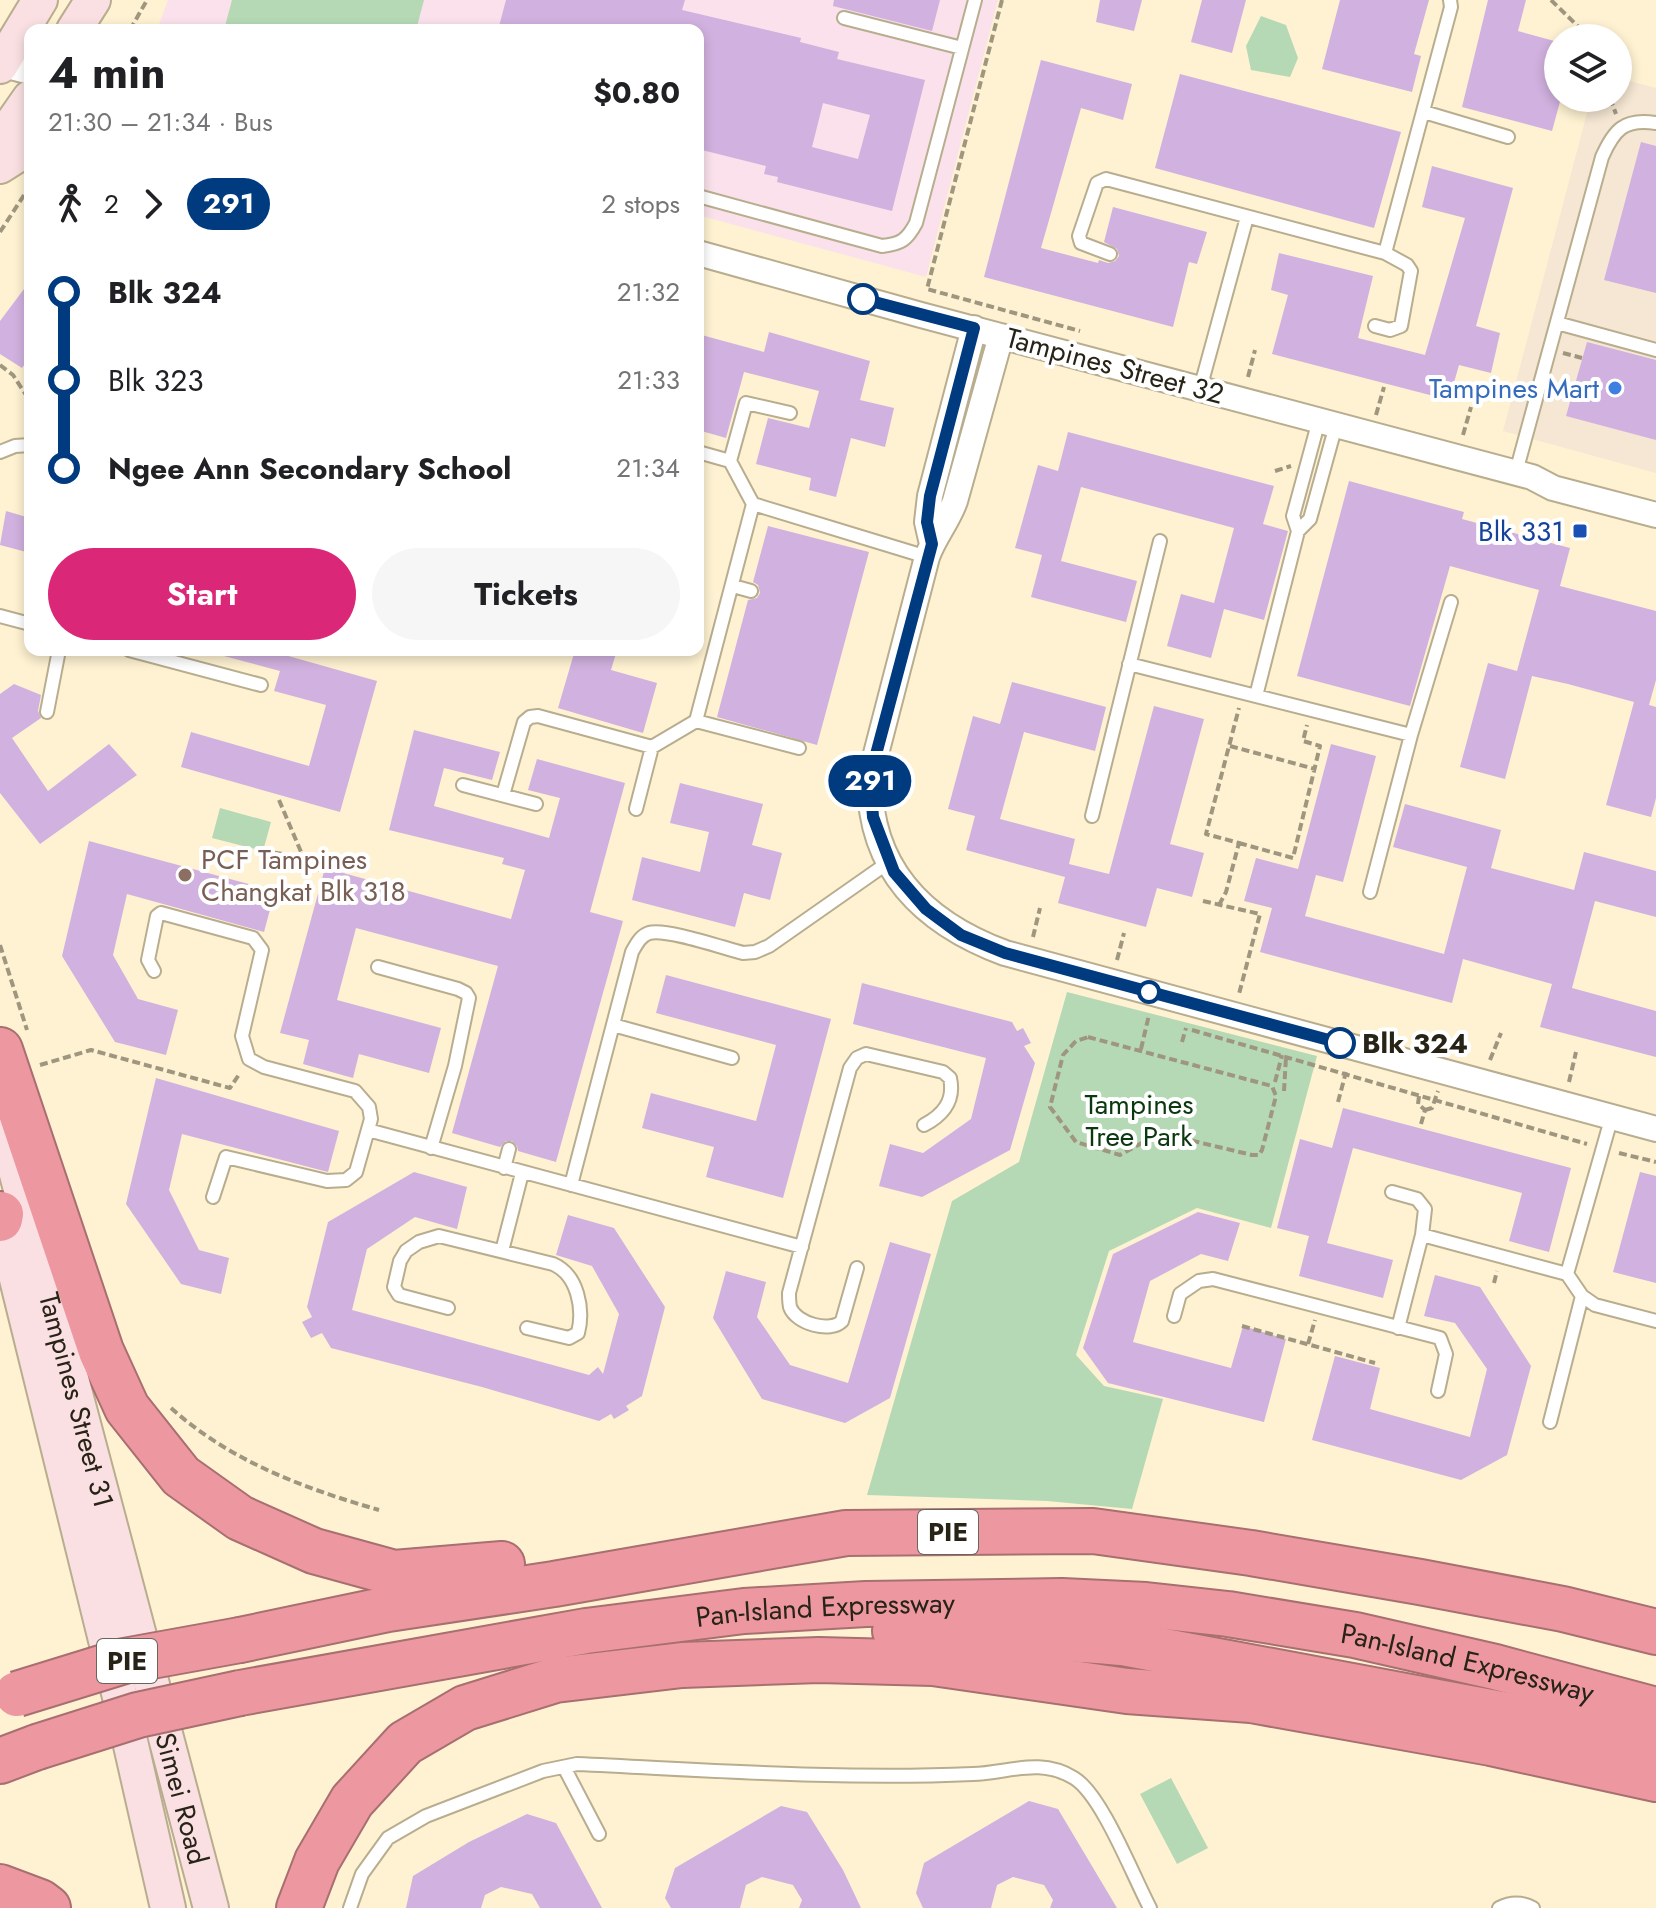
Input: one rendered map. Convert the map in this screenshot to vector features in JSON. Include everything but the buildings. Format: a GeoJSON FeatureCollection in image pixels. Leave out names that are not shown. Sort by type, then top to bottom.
{"type":"FeatureCollection","features":[{"type":"Feature","properties":{"kind":"highway"},"geometry":{"type":"LineString","coordinates":[[22,1051],[101,1351],[127,1408],[181,1476],[240,1518],[314,1551],[394,1573],[482,1567],[587,1549],[763,1529],[846,1533]]}},
{"type":"Feature","properties":{"kind":"highway","name":"PIE"},"geometry":{"type":"LineString","coordinates":[[8,1698],[124,1661],[388,1609],[554,1584],[846,1533],[1093,1531],[1251,1553],[1420,1582],[1563,1609],[1656,1632]]}},
{"type":"Feature","properties":{"kind":"highway","name":"Pan-Island Expressway"},"geometry":{"type":"LineString","coordinates":[[19,1754],[138,1715],[240,1693],[586,1631],[744,1611],[866,1604],[1062,1601],[1146,1605],[1228,1614],[1355,1635],[1495,1667],[1656,1710]]}},
{"type":"Feature","properties":{"kind":"highway"},"geometry":{"type":"LineString","coordinates":[[403,1665],[748,1633],[857,1628],[965,1636],[1042,1636],[1122,1643],[1656,1743]]}},
{"type":"Feature","properties":{"kind":"highway"},"geometry":{"type":"LineString","coordinates":[[965,1636],[1127,1691]]}},
{"type":"Feature","properties":{"kind":"highway"},"geometry":{"type":"LineString","coordinates":[[299,1908],[317,1861],[352,1801],[405,1743],[465,1708],[555,1680],[682,1665],[819,1660],[933,1663],[1127,1691],[1251,1700],[1491,1743],[1656,1779]]}},
{"type":"Feature","properties":{"kind":"highway"},"geometry":{"type":"LineString","coordinates":[[0,1887],[48,1908]]}},
{"type":"Feature","properties":{"kind":"main road"},"geometry":{"type":"LineString","coordinates":[[0,18],[28,0]]}},
{"type":"Feature","properties":{"kind":"main road"},"geometry":{"type":"LineString","coordinates":[[28,24],[40,0]]}},
{"type":"Feature","properties":{"kind":"main road"},"geometry":{"type":"LineString","coordinates":[[78,24],[93,0]]}},
{"type":"Feature","properties":{"kind":"main road"},"geometry":{"type":"LineString","coordinates":[[101,0],[103,24]]}},
{"type":"Feature","properties":{"kind":"main road"},"geometry":{"type":"LineString","coordinates":[[8,66],[24,33]]}},
{"type":"Feature","properties":{"kind":"main road"},"geometry":{"type":"LineString","coordinates":[[0,141],[24,107]]}},
{"type":"Feature","properties":{"kind":"main road"},"geometry":{"type":"LineString","coordinates":[[0,166],[24,151]]}},
{"type":"Feature","properties":{"kind":"main road","name":"Tampines Street 31"},"geometry":{"type":"LineString","coordinates":[[0,1110],[154,1690]]}},
{"type":"Feature","properties":{"kind":"main road","name":"Tampines Street 31"},"geometry":{"type":"LineString","coordinates":[[0,1214],[120,1697]]}},
{"type":"Feature","properties":{"kind":"main road","name":"Simei Road"},"geometry":{"type":"LineString","coordinates":[[154,1690],[211,1908]]}},
{"type":"Feature","properties":{"kind":"main road","name":"Simei Road"},"geometry":{"type":"LineString","coordinates":[[120,1697],[168,1908]]}},
{"type":"Feature","properties":{"kind":"street","name":"Tampines Street 32"},"geometry":{"type":"LineString","coordinates":[[704,255],[1524,475],[1553,488],[1656,515]]}},
{"type":"Feature","properties":{"kind":"street"},"geometry":{"type":"LineString","coordinates":[[930,551],[927,522],[930,496],[974,328]]}},
{"type":"Feature","properties":{"kind":"street"},"geometry":{"type":"LineString","coordinates":[[1001,336],[955,501],[930,551],[870,777],[873,817],[894,872],[926,909],[961,935],[1005,953],[1656,1129]]}},
{"type":"Feature","properties":{"kind":"street","name":"Tampines Street 32"},"geometry":{"type":"LineString","coordinates":[[1524,475],[1557,474],[1656,500]]}},
{"type":"Feature","properties":{"kind":"lane"},"geometry":{"type":"LineString","coordinates":[[704,198],[882,246],[908,239],[916,223],[975,0]]}},
{"type":"Feature","properties":{"kind":"lane"},"geometry":{"type":"LineString","coordinates":[[1385,253],[1451,7],[1450,0]]}},
{"type":"Feature","properties":{"kind":"lane"},"geometry":{"type":"LineString","coordinates":[[844,18],[962,48]]}},
{"type":"Feature","properties":{"kind":"lane"},"geometry":{"type":"LineString","coordinates":[[1424,112],[1508,137]]}},
{"type":"Feature","properties":{"kind":"lane"},"geometry":{"type":"LineString","coordinates":[[1524,475],[1557,323],[1602,157],[1611,137],[1631,123],[1656,123]]}},
{"type":"Feature","properties":{"kind":"lane"},"geometry":{"type":"LineString","coordinates":[[1110,254],[1081,243],[1079,236],[1097,183],[1101,180],[1385,253],[1407,265],[1412,276],[1401,326],[1390,330],[1375,326]]}},
{"type":"Feature","properties":{"kind":"lane"},"geometry":{"type":"LineString","coordinates":[[1200,389],[1247,217]]}},
{"type":"Feature","properties":{"kind":"lane"},"geometry":{"type":"LineString","coordinates":[[1557,323],[1656,350]]}},
{"type":"Feature","properties":{"kind":"lane"},"geometry":{"type":"LineString","coordinates":[[790,413],[746,402],[730,461],[753,504],[930,551]]}},
{"type":"Feature","properties":{"kind":"lane"},"geometry":{"type":"LineString","coordinates":[[1249,695],[1298,531],[1310,519],[1327,422]]}},
{"type":"Feature","properties":{"kind":"lane"},"geometry":{"type":"LineString","coordinates":[[0,452],[24,445]]}},
{"type":"Feature","properties":{"kind":"lane"},"geometry":{"type":"LineString","coordinates":[[704,454],[730,461]]}},
{"type":"Feature","properties":{"kind":"lane"},"geometry":{"type":"LineString","coordinates":[[636,809],[652,747],[696,721],[753,504]]}},
{"type":"Feature","properties":{"kind":"lane"},"geometry":{"type":"LineString","coordinates":[[1092,816],[1160,541]]}},
{"type":"Feature","properties":{"kind":"lane"},"geometry":{"type":"LineString","coordinates":[[733,586],[751,591]]}},
{"type":"Feature","properties":{"kind":"lane"},"geometry":{"type":"LineString","coordinates":[[1370,892],[1411,735],[1451,602]]}},
{"type":"Feature","properties":{"kind":"lane"},"geometry":{"type":"LineString","coordinates":[[0,616],[24,622]]}},
{"type":"Feature","properties":{"kind":"lane"},"geometry":{"type":"LineString","coordinates":[[47,712],[58,656]]}},
{"type":"Feature","properties":{"kind":"lane"},"geometry":{"type":"LineString","coordinates":[[152,656],[261,685]]}},
{"type":"Feature","properties":{"kind":"lane"},"geometry":{"type":"LineString","coordinates":[[1129,664],[1411,735]]}},
{"type":"Feature","properties":{"kind":"lane"},"geometry":{"type":"LineString","coordinates":[[503,795],[524,722],[530,717],[538,716],[652,747]]}},
{"type":"Feature","properties":{"kind":"lane"},"geometry":{"type":"LineString","coordinates":[[696,721],[799,748]]}},
{"type":"Feature","properties":{"kind":"lane"},"geometry":{"type":"LineString","coordinates":[[463,785],[536,804]]}},
{"type":"Feature","properties":{"kind":"lane"},"geometry":{"type":"LineString","coordinates":[[571,1185],[632,952],[639,940],[647,933],[664,933],[743,953],[755,952],[769,946],[889,862]]}},
{"type":"Feature","properties":{"kind":"lane"},"geometry":{"type":"LineString","coordinates":[[154,971],[148,960],[157,916],[161,913],[253,938],[259,943],[262,957],[242,1036],[249,1059],[264,1067],[355,1091],[369,1107],[371,1119],[356,1172],[346,1180],[327,1181],[226,1157],[213,1197]]}},
{"type":"Feature","properties":{"kind":"lane"},"geometry":{"type":"LineString","coordinates":[[378,967],[458,989],[469,998],[455,1066],[431,1148]]}},
{"type":"Feature","properties":{"kind":"lane"},"geometry":{"type":"LineString","coordinates":[[613,1025],[732,1058]]}},
{"type":"Feature","properties":{"kind":"lane"},"geometry":{"type":"LineString","coordinates":[[857,1268],[838,1326],[832,1328],[807,1322],[790,1307],[789,1293],[850,1068],[857,1058],[866,1054],[943,1072],[950,1078],[951,1097],[947,1106],[938,1118],[924,1125]]}},
{"type":"Feature","properties":{"kind":"lane"},"geometry":{"type":"LineString","coordinates":[[1567,1274],[1612,1116]]}},
{"type":"Feature","properties":{"kind":"lane"},"geometry":{"type":"LineString","coordinates":[[368,1130],[802,1247]]}},
{"type":"Feature","properties":{"kind":"lane"},"geometry":{"type":"LineString","coordinates":[[504,1168],[509,1149]]}},
{"type":"Feature","properties":{"kind":"lane"},"geometry":{"type":"LineString","coordinates":[[502,1251],[522,1173]]}},
{"type":"Feature","properties":{"kind":"lane"},"geometry":{"type":"LineString","coordinates":[[1392,1192],[1417,1199],[1425,1209],[1422,1235],[1398,1328]]}},
{"type":"Feature","properties":{"kind":"lane"},"geometry":{"type":"LineString","coordinates":[[1422,1235],[1567,1274],[1582,1296],[1595,1305],[1656,1321]]}},
{"type":"Feature","properties":{"kind":"lane"},"geometry":{"type":"LineString","coordinates":[[448,1308],[399,1295],[395,1291],[395,1278],[406,1251],[419,1242],[439,1236],[558,1266],[575,1289],[581,1305],[578,1333],[569,1338],[527,1328]]}},
{"type":"Feature","properties":{"kind":"lane"},"geometry":{"type":"LineString","coordinates":[[1174,1316],[1180,1294],[1199,1281],[1213,1279],[1440,1338],[1446,1354],[1438,1391]]}},
{"type":"Feature","properties":{"kind":"lane"},"geometry":{"type":"LineString","coordinates":[[1550,1422],[1582,1296]]}},
{"type":"Feature","properties":{"kind":"lane"},"geometry":{"type":"LineString","coordinates":[[350,1908],[362,1874],[388,1838],[426,1816],[543,1771],[577,1764],[851,1777],[978,1774],[1043,1766],[1075,1778],[1092,1794],[1150,1908]]}},
{"type":"Feature","properties":{"kind":"lane"},"geometry":{"type":"LineString","coordinates":[[564,1767],[599,1834]]}},
{"type":"Feature","properties":{"kind":"lane"},"geometry":{"type":"LineString","coordinates":[[1499,1908],[1520,1903],[1533,1908]]}},
{"type":"Feature","properties":{"kind":"path"},"geometry":{"type":"LineString","coordinates":[[133,24],[147,0]]}},
{"type":"Feature","properties":{"kind":"path"},"geometry":{"type":"LineString","coordinates":[[1002,0],[927,289],[1089,333]]}},
{"type":"Feature","properties":{"kind":"path"},"geometry":{"type":"LineString","coordinates":[[1551,0],[1576,24]]}},
{"type":"Feature","properties":{"kind":"path"},"geometry":{"type":"LineString","coordinates":[[0,232],[24,195]]}},
{"type":"Feature","properties":{"kind":"path"},"geometry":{"type":"LineString","coordinates":[[1248,377],[1255,350]]}},
{"type":"Feature","properties":{"kind":"path"},"geometry":{"type":"LineString","coordinates":[[0,365],[13,375],[24,392]]}},
{"type":"Feature","properties":{"kind":"path"},"geometry":{"type":"LineString","coordinates":[[1463,436],[1471,407]]}},
{"type":"Feature","properties":{"kind":"path"},"geometry":{"type":"LineString","coordinates":[[1249,695],[1230,746],[1206,834],[1293,858],[1320,746],[1303,741],[1310,710]]}},
{"type":"Feature","properties":{"kind":"path"},"geometry":{"type":"LineString","coordinates":[[1230,746],[1315,769]]}},
{"type":"Feature","properties":{"kind":"path"},"geometry":{"type":"LineString","coordinates":[[279,800],[307,866],[320,870]]}},
{"type":"Feature","properties":{"kind":"path"},"geometry":{"type":"LineString","coordinates":[[1219,905],[1226,892],[1239,843]]}},
{"type":"Feature","properties":{"kind":"path"},"geometry":{"type":"LineString","coordinates":[[263,851],[303,857]]}},
{"type":"Feature","properties":{"kind":"path"},"geometry":{"type":"LineString","coordinates":[[1203,901],[1260,914],[1238,1001]]}},
{"type":"Feature","properties":{"kind":"path"},"geometry":{"type":"LineString","coordinates":[[1031,943],[1040,908]]}},
{"type":"Feature","properties":{"kind":"path"},"geometry":{"type":"LineString","coordinates":[[1115,966],[1124,933]]}},
{"type":"Feature","properties":{"kind":"path"},"geometry":{"type":"LineString","coordinates":[[0,945],[22,1051],[91,1050],[230,1088],[249,1059]]}},
{"type":"Feature","properties":{"kind":"path"},"geometry":{"type":"LineString","coordinates":[[1141,1050],[1155,994]]}},
{"type":"Feature","properties":{"kind":"path"},"geometry":{"type":"LineString","coordinates":[[1137,1015],[1161,1021]]}},
{"type":"Feature","properties":{"kind":"path"},"geometry":{"type":"LineString","coordinates":[[1174,1025],[1656,1162]]}},
{"type":"Feature","properties":{"kind":"path"},"geometry":{"type":"LineString","coordinates":[[1182,1042],[1186,1028]]}},
{"type":"Feature","properties":{"kind":"path"},"geometry":{"type":"LineString","coordinates":[[1275,1082],[1290,1030]]}},
{"type":"Feature","properties":{"kind":"path"},"geometry":{"type":"LineString","coordinates":[[1489,1063],[1501,1033]]}},
{"type":"Feature","properties":{"kind":"path"},"geometry":{"type":"LineString","coordinates":[[1088,1037],[1141,1050],[1272,1086],[1276,1096],[1259,1155],[1160,1133],[1120,1155],[1076,1142],[1050,1107],[1063,1055],[1068,1047],[1088,1037]]}},
{"type":"Feature","properties":{"kind":"path"},"geometry":{"type":"LineString","coordinates":[[1338,1102],[1353,1047]]}},
{"type":"Feature","properties":{"kind":"path"},"geometry":{"type":"LineString","coordinates":[[1564,1104],[1576,1052]]}},
{"type":"Feature","properties":{"kind":"path"},"geometry":{"type":"LineString","coordinates":[[1284,1056],[1284,1091]]}},
{"type":"Feature","properties":{"kind":"path"},"geometry":{"type":"LineString","coordinates":[[1419,1096],[1418,1104],[1425,1110],[1421,1124]]}},
{"type":"Feature","properties":{"kind":"path"},"geometry":{"type":"LineString","coordinates":[[1242,1326],[1375,1363]]}},
{"type":"Feature","properties":{"kind":"path"},"geometry":{"type":"LineString","coordinates":[[161,1399],[196,1430],[252,1464],[321,1493],[379,1510]]}},
{"type":"Feature","properties":{"kind":"shaded area"},"geometry":{"type":"Polygon","coordinates":[[[168,0],[998,0],[926,277],[704,217],[704,24],[159,24],[168,0]]]}},
{"type":"Feature","properties":{"kind":"shaded area"},"geometry":{"type":"Polygon","coordinates":[[[1632,82],[1656,88],[1656,473],[1503,431],[1587,112],[1632,112],[1632,82]]]}},
{"type":"Feature","properties":{"kind":"green space"},"geometry":{"type":"Polygon","coordinates":[[[232,0],[424,0],[418,24],[226,24],[232,0]]]}},
{"type":"Feature","properties":{"kind":"green space"},"geometry":{"type":"Polygon","coordinates":[[[1261,16],[1286,25],[1298,58],[1290,77],[1251,70],[1246,46],[1261,16]]]}},
{"type":"Feature","properties":{"kind":"green space"},"geometry":{"type":"Polygon","coordinates":[[[220,808],[271,822],[263,851],[212,838],[220,808]]]}},
{"type":"Feature","properties":{"kind":"green space","name":"Tampines Tree Park"},"geometry":{"type":"Polygon","coordinates":[[[1067,992],[1317,1056],[1271,1228],[1197,1208],[1109,1251],[1076,1355],[1104,1386],[1163,1399],[1132,1509],[1047,1501],[867,1495],[952,1201],[1019,1162],[1067,992]]]}},
{"type":"Feature","properties":{"kind":"green space"},"geometry":{"type":"Polygon","coordinates":[[[1171,1778],[1208,1848],[1177,1864],[1140,1794],[1171,1778]]]}},
{"type":"Feature","properties":{"kind":"bus line","name":"291"},"geometry":{"type":"LineString","coordinates":[[863,299],[974,328],[930,496],[927,522],[932,544],[870,777],[873,817],[894,872],[926,909],[961,935],[983,945],[1340,1043]]}},
{"type":"Feature","properties":{"kind":"place","name":"Tampines Mart"},"geometry":{"type":"Point","coordinates":[1615,388]}},
{"type":"Feature","properties":{"kind":"place","name":"Blk 331"},"geometry":{"type":"Point","coordinates":[1580,531]}},
{"type":"Feature","properties":{"kind":"place","name":"PCF Tampines Changkat Blk 318"},"geometry":{"type":"Point","coordinates":[185,875]}},
{"type":"Feature","properties":{"kind":"place","name":"Blk 324"},"geometry":{"type":"Point","coordinates":[1340,1043]}}]}
